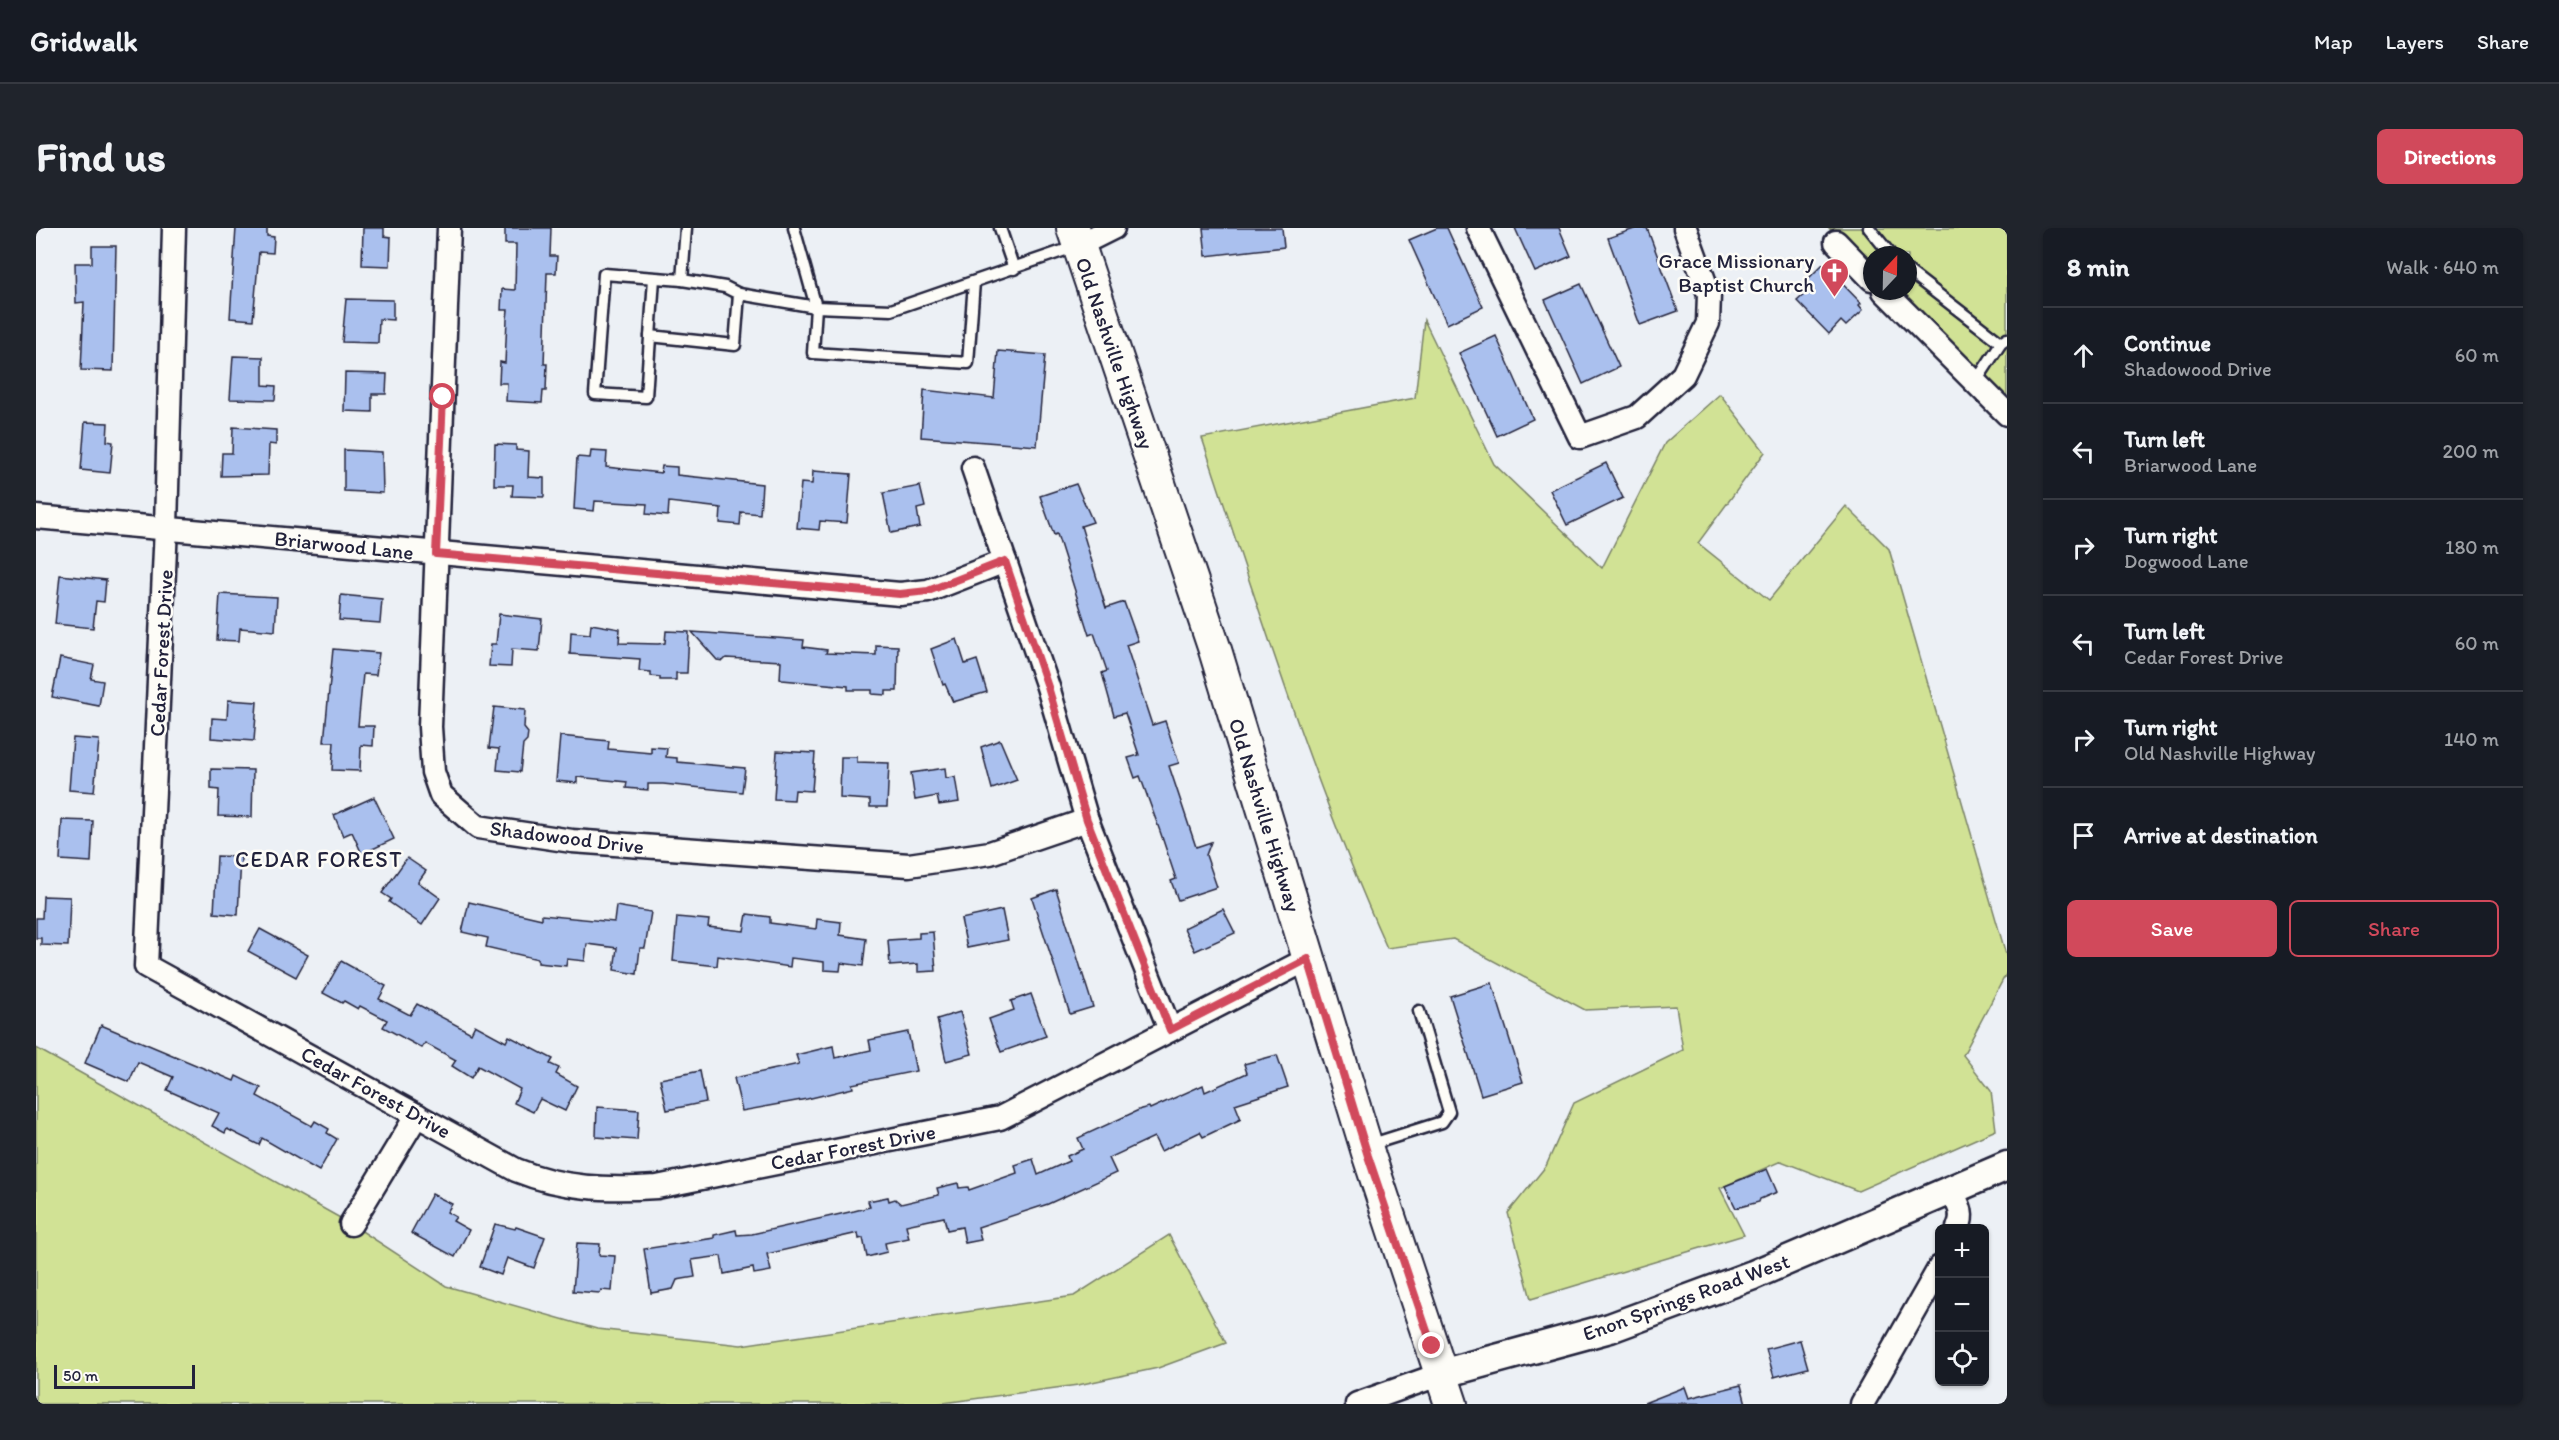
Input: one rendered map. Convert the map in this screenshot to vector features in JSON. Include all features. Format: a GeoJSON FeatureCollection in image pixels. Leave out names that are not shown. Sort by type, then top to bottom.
{"type":"FeatureCollection","features":[{"type":"Feature","properties":{"kind":"main road","name":"Old Nashville Highway"},"geometry":{"type":"LineString","coordinates":[[1076,237],[1215,650],[1366,1147],[1451,1404]]}},
{"type":"Feature","properties":{"kind":"street","name":"Cedar Forest Drive"},"geometry":{"type":"LineString","coordinates":[[174,228],[166,527],[146,966],[506,1164],[540,1180],[575,1187],[611,1190],[657,1187],[1000,1118],[1308,959]]}},
{"type":"Feature","properties":{"kind":"street","name":"Shadowood Drive"},"geometry":{"type":"LineString","coordinates":[[449,228],[430,727],[433,772],[441,795],[478,827],[572,841],[909,865],[990,853],[1087,820]]}},
{"type":"Feature","properties":{"kind":"street"},"geometry":{"type":"LineString","coordinates":[[1076,237],[1113,228]]}},
{"type":"Feature","properties":{"kind":"street"},"geometry":{"type":"LineString","coordinates":[[1478,228],[1580,437],[1637,417],[1683,375],[1708,323],[1709,294],[1685,228]]}},
{"type":"Feature","properties":{"kind":"street"},"geometry":{"type":"LineString","coordinates":[[1836,242],[1863,270]]}},
{"type":"Feature","properties":{"kind":"street"},"geometry":{"type":"LineString","coordinates":[[1893,300],[2007,414]]}},
{"type":"Feature","properties":{"kind":"street"},"geometry":{"type":"LineString","coordinates":[[973,468],[1048,687],[1087,820],[1170,1030]]}},
{"type":"Feature","properties":{"kind":"street","name":"Briarwood Lane"},"geometry":{"type":"LineString","coordinates":[[36,517],[900,594],[928,591],[1005,561]]}},
{"type":"Feature","properties":{"kind":"street"},"geometry":{"type":"LineString","coordinates":[[351,1224],[417,1115]]}},
{"type":"Feature","properties":{"kind":"street","name":"Enon Springs Road West"},"geometry":{"type":"LineString","coordinates":[[1357,1404],[1441,1374],[1610,1328],[1753,1275],[2007,1166]]}},
{"type":"Feature","properties":{"kind":"street"},"geometry":{"type":"LineString","coordinates":[[1951,1190],[1961,1209],[1963,1219],[1961,1224]]}},
{"type":"Feature","properties":{"kind":"street"},"geometry":{"type":"LineString","coordinates":[[1862,1404],[1935,1277]]}},
{"type":"Feature","properties":{"kind":"lane"},"geometry":{"type":"LineString","coordinates":[[682,280],[686,228]]}},
{"type":"Feature","properties":{"kind":"lane"},"geometry":{"type":"LineString","coordinates":[[794,228],[816,307],[813,353],[968,363],[974,282]]}},
{"type":"Feature","properties":{"kind":"lane"},"geometry":{"type":"LineString","coordinates":[[1000,228],[1014,269]]}},
{"type":"Feature","properties":{"kind":"lane"},"geometry":{"type":"LineString","coordinates":[[1869,228],[1884,246]]}},
{"type":"Feature","properties":{"kind":"lane"},"geometry":{"type":"LineString","coordinates":[[654,278],[646,397],[596,394],[604,274],[682,280],[725,287],[739,294],[816,307],[891,310],[1014,269],[1076,237]]}},
{"type":"Feature","properties":{"kind":"lane"},"geometry":{"type":"LineString","coordinates":[[1917,278],[2004,341],[1975,383]]}},
{"type":"Feature","properties":{"kind":"lane"},"geometry":{"type":"LineString","coordinates":[[650,336],[735,345],[739,294]]}},
{"type":"Feature","properties":{"kind":"lane"},"geometry":{"type":"LineString","coordinates":[[1366,1147],[1442,1122],[1449,1112],[1419,1011]]}},
{"type":"Feature","properties":{"kind":"green space"},"geometry":{"type":"Polygon","coordinates":[[[1829,228],[2007,228],[2007,404],[1902,300],[1917,300],[1917,246],[1863,246],[1863,262],[1829,228]]]}},
{"type":"Feature","properties":{"kind":"green space"},"geometry":{"type":"Polygon","coordinates":[[[1424,320],[1494,464],[1602,568],[1665,443],[1720,394],[1765,452],[1698,543],[1769,600],[1846,506],[1889,549],[2007,958],[2007,972],[1963,1055],[1991,1091],[1996,1130],[1858,1191],[1781,1161],[1720,1188],[1744,1235],[1531,1299],[1508,1213],[1546,1166],[1574,1103],[1683,1050],[1676,1006],[1585,1010],[1453,939],[1387,948],[1311,760],[1202,438],[1415,398],[1424,320]]]}},
{"type":"Feature","properties":{"kind":"green space"},"geometry":{"type":"Polygon","coordinates":[[[36,1048],[351,1224],[446,1286],[597,1329],[741,1345],[1074,1296],[1169,1235],[1226,1343],[1158,1368],[1078,1385],[936,1404],[36,1404],[36,1048]]]}},
{"type":"Feature","properties":{"kind":"building"},"geometry":{"type":"Polygon","coordinates":[[[236,228],[267,228],[267,236],[274,237],[273,253],[259,252],[253,320],[230,318],[236,228]]]}},
{"type":"Feature","properties":{"kind":"building"},"geometry":{"type":"Polygon","coordinates":[[[363,228],[384,228],[384,236],[391,237],[390,266],[362,265],[363,228]]]}},
{"type":"Feature","properties":{"kind":"building"},"geometry":{"type":"Polygon","coordinates":[[[505,228],[551,228],[550,256],[557,256],[556,273],[547,273],[544,364],[547,364],[546,391],[543,391],[542,403],[506,401],[507,383],[499,383],[500,362],[505,363],[508,310],[501,310],[502,289],[515,290],[516,244],[505,244],[505,228]]]}},
{"type":"Feature","properties":{"kind":"building"},"geometry":{"type":"Polygon","coordinates":[[[1203,228],[1282,228],[1284,247],[1206,256],[1203,228]]]}},
{"type":"Feature","properties":{"kind":"building"},"geometry":{"type":"Polygon","coordinates":[[[1437,228],[1447,228],[1483,307],[1447,324],[1409,240],[1437,228]]]}},
{"type":"Feature","properties":{"kind":"building"},"geometry":{"type":"Polygon","coordinates":[[[1515,228],[1559,228],[1571,256],[1535,272],[1515,228]]]}},
{"type":"Feature","properties":{"kind":"building"},"geometry":{"type":"Polygon","coordinates":[[[1637,228],[1647,228],[1678,311],[1640,325],[1608,238],[1637,228]]]}},
{"type":"Feature","properties":{"kind":"building"},"geometry":{"type":"Polygon","coordinates":[[[92,246],[116,246],[113,371],[81,370],[84,302],[76,303],[75,263],[92,263],[92,246]]]}},
{"type":"Feature","properties":{"kind":"building"},"geometry":{"type":"Polygon","coordinates":[[[1823,264],[1861,303],[1859,305],[1863,310],[1846,326],[1841,321],[1829,334],[1797,301],[1809,290],[1803,284],[1823,264]]]}},
{"type":"Feature","properties":{"kind":"building"},"geometry":{"type":"Polygon","coordinates":[[[1581,284],[1619,367],[1583,384],[1545,300],[1581,284]]]}},
{"type":"Feature","properties":{"kind":"building"},"geometry":{"type":"Polygon","coordinates":[[[346,299],[393,300],[393,320],[379,319],[378,343],[342,342],[346,299]]]}},
{"type":"Feature","properties":{"kind":"building"},"geometry":{"type":"Polygon","coordinates":[[[1496,336],[1533,419],[1497,436],[1459,353],[1496,336]]]}},
{"type":"Feature","properties":{"kind":"building"},"geometry":{"type":"Polygon","coordinates":[[[998,351],[1045,355],[1037,446],[921,437],[924,390],[994,398],[998,351]]]}},
{"type":"Feature","properties":{"kind":"building"},"geometry":{"type":"Polygon","coordinates":[[[233,356],[263,357],[263,385],[276,386],[275,400],[230,399],[233,356]]]}},
{"type":"Feature","properties":{"kind":"building"},"geometry":{"type":"Polygon","coordinates":[[[345,373],[387,374],[386,394],[372,394],[372,412],[344,411],[345,373]]]}},
{"type":"Feature","properties":{"kind":"building"},"geometry":{"type":"Polygon","coordinates":[[[85,422],[108,423],[107,441],[113,442],[110,473],[81,470],[85,422]]]}},
{"type":"Feature","properties":{"kind":"building"},"geometry":{"type":"Polygon","coordinates":[[[233,427],[276,430],[276,445],[269,444],[268,475],[221,476],[222,453],[232,453],[233,427]]]}},
{"type":"Feature","properties":{"kind":"building"},"geometry":{"type":"Polygon","coordinates":[[[495,444],[516,445],[516,450],[529,451],[528,477],[544,478],[544,497],[512,496],[513,485],[494,485],[495,444]]]}},
{"type":"Feature","properties":{"kind":"building"},"geometry":{"type":"Polygon","coordinates":[[[344,450],[382,452],[383,493],[344,491],[344,450]]]}},
{"type":"Feature","properties":{"kind":"building"},"geometry":{"type":"Polygon","coordinates":[[[591,451],[607,452],[606,467],[661,473],[662,466],[677,467],[677,475],[762,484],[760,514],[741,512],[740,525],[720,523],[721,508],[669,502],[668,516],[646,514],[647,504],[595,501],[594,511],[574,509],[577,457],[590,458],[591,451]]]}},
{"type":"Feature","properties":{"kind":"building"},"geometry":{"type":"Polygon","coordinates":[[[1606,463],[1623,498],[1567,525],[1550,490],[1606,463]]]}},
{"type":"Feature","properties":{"kind":"building"},"geometry":{"type":"Polygon","coordinates":[[[813,471],[851,474],[847,523],[820,521],[819,530],[797,528],[801,483],[812,484],[813,471]]]}},
{"type":"Feature","properties":{"kind":"building"},"geometry":{"type":"Polygon","coordinates":[[[1076,484],[1093,522],[1081,526],[1106,608],[1124,602],[1138,641],[1126,645],[1152,725],[1165,721],[1179,763],[1169,766],[1196,847],[1211,842],[1206,855],[1217,887],[1178,900],[1171,881],[1176,879],[1161,834],[1140,776],[1135,778],[1128,758],[1139,755],[1125,713],[1114,716],[1102,673],[1107,671],[1094,633],[1089,635],[1057,534],[1054,535],[1040,496],[1076,484]]]}},
{"type":"Feature","properties":{"kind":"building"},"geometry":{"type":"Polygon","coordinates":[[[920,486],[925,507],[917,509],[920,527],[891,533],[883,493],[920,486]]]}},
{"type":"Feature","properties":{"kind":"building"},"geometry":{"type":"Polygon","coordinates":[[[60,575],[106,580],[104,602],[96,601],[93,628],[55,624],[60,575]]]}},
{"type":"Feature","properties":{"kind":"building"},"geometry":{"type":"Polygon","coordinates":[[[220,594],[277,597],[275,631],[240,628],[239,641],[217,640],[220,594]]]}},
{"type":"Feature","properties":{"kind":"building"},"geometry":{"type":"Polygon","coordinates":[[[341,595],[382,599],[380,623],[339,620],[341,595]]]}},
{"type":"Feature","properties":{"kind":"building"},"geometry":{"type":"Polygon","coordinates":[[[499,614],[542,619],[539,651],[512,649],[511,667],[489,666],[491,644],[496,644],[499,614]]]}},
{"type":"Feature","properties":{"kind":"building"},"geometry":{"type":"Polygon","coordinates":[[[591,624],[620,629],[619,643],[665,643],[666,631],[689,632],[687,673],[676,673],[676,680],[660,680],[660,677],[651,676],[651,672],[639,671],[640,659],[570,654],[571,632],[590,634],[591,624]]]}},
{"type":"Feature","properties":{"kind":"building"},"geometry":{"type":"Polygon","coordinates":[[[692,632],[804,640],[803,647],[827,650],[826,653],[876,655],[876,645],[898,646],[897,691],[886,691],[886,695],[872,694],[872,690],[848,690],[848,686],[782,680],[780,679],[781,661],[726,658],[723,661],[717,660],[692,632]]]}},
{"type":"Feature","properties":{"kind":"building"},"geometry":{"type":"Polygon","coordinates":[[[957,639],[965,664],[977,660],[987,692],[953,702],[945,684],[943,685],[931,649],[957,639]]]}},
{"type":"Feature","properties":{"kind":"building"},"geometry":{"type":"Polygon","coordinates":[[[333,649],[379,653],[376,675],[363,674],[358,726],[374,726],[373,746],[361,745],[360,771],[332,770],[334,742],[324,742],[333,649]]]}},
{"type":"Feature","properties":{"kind":"building"},"geometry":{"type":"Polygon","coordinates":[[[60,658],[94,665],[91,679],[103,681],[99,706],[52,697],[60,658]]]}},
{"type":"Feature","properties":{"kind":"building"},"geometry":{"type":"Polygon","coordinates":[[[228,700],[257,702],[254,741],[211,738],[212,718],[227,719],[228,700]]]}},
{"type":"Feature","properties":{"kind":"building"},"geometry":{"type":"Polygon","coordinates":[[[494,707],[525,710],[524,728],[528,733],[527,741],[523,745],[520,772],[497,770],[499,749],[489,748],[494,707]]]}},
{"type":"Feature","properties":{"kind":"building"},"geometry":{"type":"Polygon","coordinates":[[[560,736],[609,741],[608,749],[651,753],[651,747],[667,748],[666,757],[677,758],[677,762],[745,768],[742,792],[663,784],[648,784],[648,790],[626,788],[627,782],[577,777],[577,783],[556,781],[560,736]]]}},
{"type":"Feature","properties":{"kind":"building"},"geometry":{"type":"Polygon","coordinates":[[[73,738],[99,740],[94,792],[69,790],[73,738]]]}},
{"type":"Feature","properties":{"kind":"building"},"geometry":{"type":"Polygon","coordinates":[[[1000,740],[1017,780],[992,789],[981,747],[1000,740]]]}},
{"type":"Feature","properties":{"kind":"building"},"geometry":{"type":"Polygon","coordinates":[[[777,751],[815,753],[812,791],[795,790],[794,800],[774,799],[777,751]]]}},
{"type":"Feature","properties":{"kind":"building"},"geometry":{"type":"Polygon","coordinates":[[[841,757],[857,757],[857,762],[889,763],[887,807],[870,807],[870,800],[840,798],[841,757]]]}},
{"type":"Feature","properties":{"kind":"building"},"geometry":{"type":"Polygon","coordinates":[[[945,768],[946,778],[955,777],[959,802],[939,805],[937,796],[915,800],[911,773],[945,768]]]}},
{"type":"Feature","properties":{"kind":"building"},"geometry":{"type":"Polygon","coordinates":[[[211,769],[253,770],[252,817],[218,816],[219,790],[211,789],[211,769]]]}},
{"type":"Feature","properties":{"kind":"building"},"geometry":{"type":"Polygon","coordinates":[[[374,797],[394,839],[362,854],[352,832],[343,836],[334,815],[374,797]]]}},
{"type":"Feature","properties":{"kind":"building"},"geometry":{"type":"Polygon","coordinates":[[[62,820],[93,821],[91,862],[60,860],[62,820]]]}},
{"type":"Feature","properties":{"kind":"building"},"geometry":{"type":"Polygon","coordinates":[[[217,856],[241,857],[238,915],[214,913],[217,856]]]}},
{"type":"Feature","properties":{"kind":"building"},"geometry":{"type":"Polygon","coordinates":[[[407,858],[426,871],[418,882],[440,898],[422,925],[389,902],[391,899],[382,893],[407,858]]]}},
{"type":"Feature","properties":{"kind":"building"},"geometry":{"type":"Polygon","coordinates":[[[1056,889],[1093,1007],[1070,1014],[1032,898],[1056,889]]]}},
{"type":"Feature","properties":{"kind":"building"},"geometry":{"type":"Polygon","coordinates":[[[43,896],[70,897],[68,946],[41,945],[41,938],[36,938],[36,918],[42,918],[43,896]]]}},
{"type":"Feature","properties":{"kind":"building"},"geometry":{"type":"Polygon","coordinates":[[[469,902],[542,919],[542,915],[614,922],[616,906],[651,912],[645,948],[640,948],[637,974],[614,970],[617,948],[587,944],[585,961],[567,959],[566,966],[538,963],[538,959],[486,947],[488,938],[462,932],[469,902]]]}},
{"type":"Feature","properties":{"kind":"building"},"geometry":{"type":"Polygon","coordinates":[[[1223,909],[1235,933],[1195,951],[1184,928],[1223,909]]]}},
{"type":"Feature","properties":{"kind":"building"},"geometry":{"type":"Polygon","coordinates":[[[1002,910],[1008,940],[967,948],[961,919],[1002,910]]]}},
{"type":"Feature","properties":{"kind":"building"},"geometry":{"type":"Polygon","coordinates":[[[747,914],[770,917],[770,923],[816,929],[817,919],[841,922],[840,935],[866,939],[863,966],[841,963],[840,971],[824,970],[824,962],[791,958],[790,967],[718,956],[717,966],[673,961],[677,917],[709,920],[708,927],[744,931],[747,914]]]}},
{"type":"Feature","properties":{"kind":"building"},"geometry":{"type":"Polygon","coordinates":[[[260,929],[308,955],[296,977],[248,951],[260,929]]]}},
{"type":"Feature","properties":{"kind":"building"},"geometry":{"type":"Polygon","coordinates":[[[933,932],[936,971],[918,972],[918,964],[890,966],[888,940],[919,938],[919,933],[933,932]]]}},
{"type":"Feature","properties":{"kind":"building"},"geometry":{"type":"Polygon","coordinates":[[[341,961],[386,986],[379,999],[410,1015],[417,1004],[471,1033],[475,1025],[506,1042],[509,1036],[553,1059],[550,1064],[559,1068],[556,1074],[577,1086],[565,1111],[540,1099],[533,1112],[514,1103],[520,1089],[478,1066],[471,1078],[452,1066],[456,1060],[425,1043],[422,1048],[383,1027],[387,1020],[360,1006],[358,1009],[323,993],[341,961]]]}},
{"type":"Feature","properties":{"kind":"building"},"geometry":{"type":"Polygon","coordinates":[[[1492,983],[1523,1082],[1481,1095],[1450,996],[1492,983]]]}},
{"type":"Feature","properties":{"kind":"building"},"geometry":{"type":"Polygon","coordinates":[[[1031,994],[1046,1036],[1001,1052],[989,1019],[1014,1010],[1011,1001],[1031,994]]]}},
{"type":"Feature","properties":{"kind":"building"},"geometry":{"type":"Polygon","coordinates":[[[960,1012],[972,1054],[946,1061],[937,1019],[960,1012]]]}},
{"type":"Feature","properties":{"kind":"building"},"geometry":{"type":"Polygon","coordinates":[[[101,1025],[234,1081],[236,1076],[261,1088],[257,1096],[312,1126],[315,1121],[329,1129],[327,1133],[337,1139],[319,1171],[262,1138],[259,1145],[227,1129],[225,1133],[212,1126],[219,1113],[167,1090],[173,1077],[138,1062],[129,1082],[85,1063],[101,1025]]]}},
{"type":"Feature","properties":{"kind":"building"},"geometry":{"type":"Polygon","coordinates":[[[908,1032],[916,1071],[852,1084],[853,1088],[807,1099],[742,1111],[734,1078],[799,1064],[796,1055],[833,1046],[835,1058],[871,1050],[869,1040],[908,1032]]]}},
{"type":"Feature","properties":{"kind":"building"},"geometry":{"type":"Polygon","coordinates":[[[1277,1055],[1288,1087],[1235,1104],[1241,1119],[1203,1137],[1200,1132],[1161,1151],[1154,1137],[1109,1158],[1116,1173],[1048,1204],[978,1227],[981,1240],[965,1243],[962,1227],[947,1230],[944,1217],[906,1225],[909,1238],[885,1243],[887,1252],[867,1257],[863,1238],[859,1239],[858,1233],[767,1254],[771,1271],[754,1274],[753,1268],[724,1274],[721,1256],[692,1260],[695,1277],[677,1280],[673,1289],[651,1293],[644,1249],[714,1238],[714,1235],[736,1230],[737,1235],[752,1234],[870,1207],[868,1201],[888,1197],[889,1201],[895,1199],[901,1204],[939,1195],[937,1188],[958,1183],[959,1188],[968,1187],[969,1190],[1017,1173],[1015,1165],[1033,1159],[1038,1175],[1069,1161],[1067,1156],[1083,1149],[1078,1138],[1141,1109],[1149,1107],[1150,1109],[1203,1085],[1205,1092],[1247,1073],[1244,1064],[1277,1055]]]}},
{"type":"Feature","properties":{"kind":"building"},"geometry":{"type":"Polygon","coordinates":[[[700,1071],[706,1102],[667,1110],[660,1079],[700,1071]]]}},
{"type":"Feature","properties":{"kind":"building"},"geometry":{"type":"Polygon","coordinates":[[[597,1107],[639,1110],[637,1140],[596,1137],[597,1107]]]}},
{"type":"Feature","properties":{"kind":"building"},"geometry":{"type":"Polygon","coordinates":[[[1767,1169],[1777,1192],[1760,1199],[1759,1202],[1736,1208],[1725,1186],[1767,1169]]]}},
{"type":"Feature","properties":{"kind":"building"},"geometry":{"type":"Polygon","coordinates":[[[432,1194],[452,1204],[447,1212],[456,1217],[453,1221],[469,1230],[455,1257],[411,1233],[432,1194]]]}},
{"type":"Feature","properties":{"kind":"building"},"geometry":{"type":"Polygon","coordinates":[[[495,1224],[515,1229],[516,1227],[545,1237],[534,1268],[507,1258],[501,1275],[480,1267],[495,1224]]]}},
{"type":"Feature","properties":{"kind":"building"},"geometry":{"type":"Polygon","coordinates":[[[577,1243],[600,1244],[599,1255],[615,1256],[612,1291],[601,1290],[600,1293],[573,1291],[577,1243]]]}},
{"type":"Feature","properties":{"kind":"building"},"geometry":{"type":"Polygon","coordinates":[[[1800,1340],[1808,1368],[1774,1377],[1766,1349],[1800,1340]]]}},
{"type":"Feature","properties":{"kind":"building"},"geometry":{"type":"Polygon","coordinates":[[[1741,1385],[1746,1404],[1644,1403],[1685,1387],[1689,1398],[1741,1385]]]}},
{"type":"Feature","properties":{"kind":"place","name":"Grace Missionary Baptist Church"},"geometry":{"type":"Point","coordinates":[1835,298]}},
{"type":"Feature","properties":{"kind":"district","name":"CEDAR FOREST"},"geometry":{"type":"Point","coordinates":[319,859]}},
{"type":"Feature","properties":{"kind":"route"},"geometry":{"type":"LineString","coordinates":[[443,397],[436,554],[900,594],[928,591],[1005,561],[1048,687],[1087,820],[1170,1030],[1308,959],[1368,1156],[1432,1346]]}}]}
